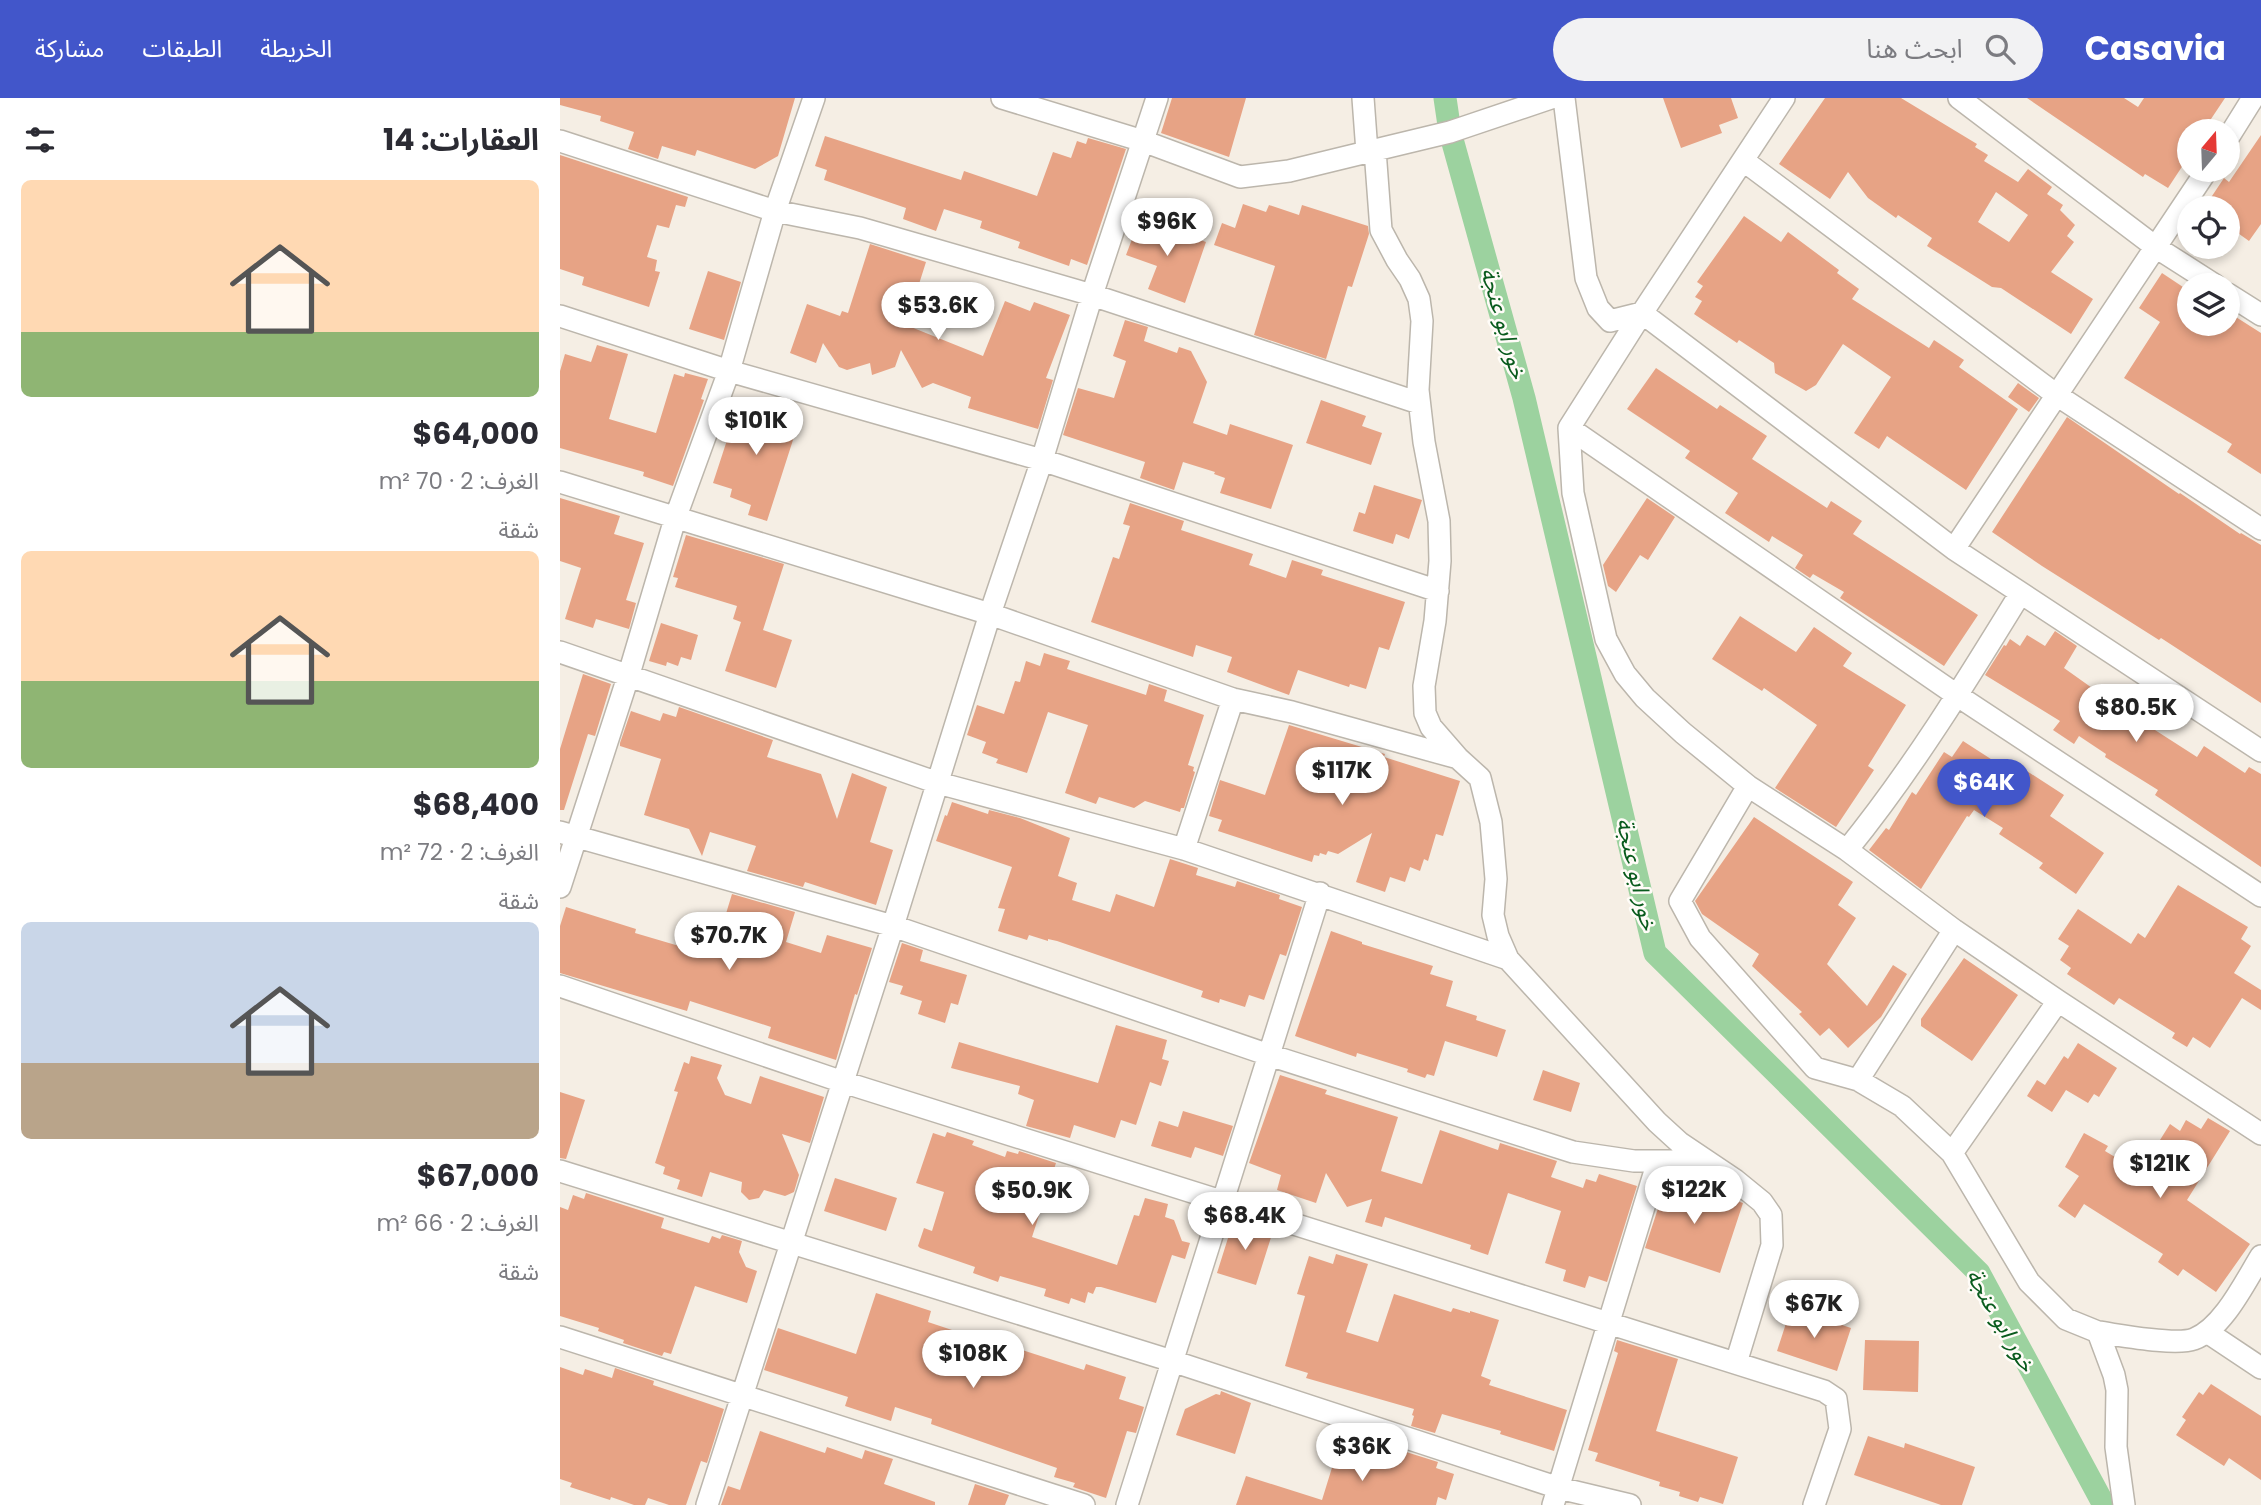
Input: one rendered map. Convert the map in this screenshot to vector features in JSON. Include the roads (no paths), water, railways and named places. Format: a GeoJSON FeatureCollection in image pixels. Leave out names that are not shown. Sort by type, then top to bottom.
{"type":"FeatureCollection","features":[{"type":"Feature","properties":{"kind":"street"},"geometry":{"type":"LineString","coordinates":[[560,887],[568,834],[629,674],[675,519],[729,371],[775,211],[814,98]]}},
{"type":"Feature","properties":{"kind":"street"},"geometry":{"type":"LineString","coordinates":[[1002,98],[1143,141],[1240,177],[1289,172],[1450,132],[1551,98]]}},
{"type":"Feature","properties":{"kind":"street"},"geometry":{"type":"LineString","coordinates":[[707,1505],[1157,98]]}},
{"type":"Feature","properties":{"kind":"street"},"geometry":{"type":"LineString","coordinates":[[1363,98],[1381,230],[1410,279],[1419,299],[1422,321],[1419,402],[1439,521],[1438,591],[1424,686],[1425,713],[1431,727],[1480,778],[1491,822],[1496,879],[1493,915],[1508,959],[1657,1122],[1680,1143],[1762,1202],[1771,1215],[1772,1245],[1736,1363]]}},
{"type":"Feature","properties":{"kind":"street"},"geometry":{"type":"LineString","coordinates":[[1563,98],[1583,261],[1590,293],[1598,309],[1610,321],[1642,313]]}},
{"type":"Feature","properties":{"kind":"street"},"geometry":{"type":"LineString","coordinates":[[1784,98],[1642,313],[1570,428],[1573,493],[1606,639],[1625,674],[1645,698],[1748,786],[1847,850],[1954,930],[2058,1001],[2261,1134]]}},
{"type":"Feature","properties":{"kind":"street"},"geometry":{"type":"LineString","coordinates":[[1959,98],[2157,248],[2196,273]]}},
{"type":"Feature","properties":{"kind":"street"},"geometry":{"type":"LineString","coordinates":[[2240,119],[2253,98]]}},
{"type":"Feature","properties":{"kind":"street"},"geometry":{"type":"LineString","coordinates":[[560,141],[775,211],[860,228],[1092,295],[1419,402]]}},
{"type":"Feature","properties":{"kind":"street"},"geometry":{"type":"LineString","coordinates":[[1744,161],[2057,396],[2261,529]]}},
{"type":"Feature","properties":{"kind":"street"},"geometry":{"type":"LineString","coordinates":[[1954,549],[2199,182]]}},
{"type":"Feature","properties":{"kind":"street"},"geometry":{"type":"LineString","coordinates":[[2240,302],[2261,315]]}},
{"type":"Feature","properties":{"kind":"street"},"geometry":{"type":"LineString","coordinates":[[1642,313],[1954,549],[2261,751]]}},
{"type":"Feature","properties":{"kind":"street"},"geometry":{"type":"LineString","coordinates":[[560,316],[729,371],[1042,460],[1438,591]]}},
{"type":"Feature","properties":{"kind":"street"},"geometry":{"type":"LineString","coordinates":[[1570,428],[1958,696],[2261,896]]}},
{"type":"Feature","properties":{"kind":"street"},"geometry":{"type":"LineString","coordinates":[[560,482],[990,614],[1233,699],[1292,712],[1458,758]]}},
{"type":"Feature","properties":{"kind":"street"},"geometry":{"type":"LineString","coordinates":[[1847,850],[1884,804],[1958,696],[2020,594]]}},
{"type":"Feature","properties":{"kind":"street"},"geometry":{"type":"LineString","coordinates":[[560,652],[938,783],[1184,849],[1508,959]]}},
{"type":"Feature","properties":{"kind":"street"},"geometry":{"type":"LineString","coordinates":[[1184,849],[1233,699]]}},
{"type":"Feature","properties":{"kind":"street"},"geometry":{"type":"LineString","coordinates":[[1748,786],[1680,901],[1700,938],[1815,1068],[1858,1080],[1902,1106],[1952,1153],[2029,1282],[2066,1319],[2098,1332],[2156,1340],[2192,1340],[2207,1332],[2223,1316],[2261,1256]]}},
{"type":"Feature","properties":{"kind":"street"},"geometry":{"type":"LineString","coordinates":[[568,834],[893,926],[1269,1055],[1573,1152],[1634,1161],[1706,1161]]}},
{"type":"Feature","properties":{"kind":"street"},"geometry":{"type":"LineString","coordinates":[[1127,1505],[1320,893]]}},
{"type":"Feature","properties":{"kind":"street"},"geometry":{"type":"LineString","coordinates":[[1858,1080],[1954,930]]}},
{"type":"Feature","properties":{"kind":"street"},"geometry":{"type":"LineString","coordinates":[[560,986],[843,1083],[1824,1391],[1836,1399],[1840,1429],[1814,1505]]}},
{"type":"Feature","properties":{"kind":"street"},"geometry":{"type":"LineString","coordinates":[[1952,1153],[2058,1001]]}},
{"type":"Feature","properties":{"kind":"street"},"geometry":{"type":"LineString","coordinates":[[1556,1496],[1658,1161]]}},
{"type":"Feature","properties":{"kind":"street"},"geometry":{"type":"LineString","coordinates":[[560,1171],[1172,1361],[1556,1496],[1630,1505]]}},
{"type":"Feature","properties":{"kind":"street"},"geometry":{"type":"LineString","coordinates":[[2098,1332],[2116,1383],[2116,1447],[2124,1505]]}},
{"type":"Feature","properties":{"kind":"street"},"geometry":{"type":"LineString","coordinates":[[2207,1332],[2261,1368]]}},
{"type":"Feature","properties":{"kind":"street"},"geometry":{"type":"LineString","coordinates":[[560,1337],[1084,1505]]}},
{"type":"Feature","properties":{"kind":"waterway","name":"خور ابو عنجة"},"geometry":{"type":"LineString","coordinates":[[1445,98],[1450,132],[1524,398],[1655,953],[1979,1273],[2104,1505]]}}]}
